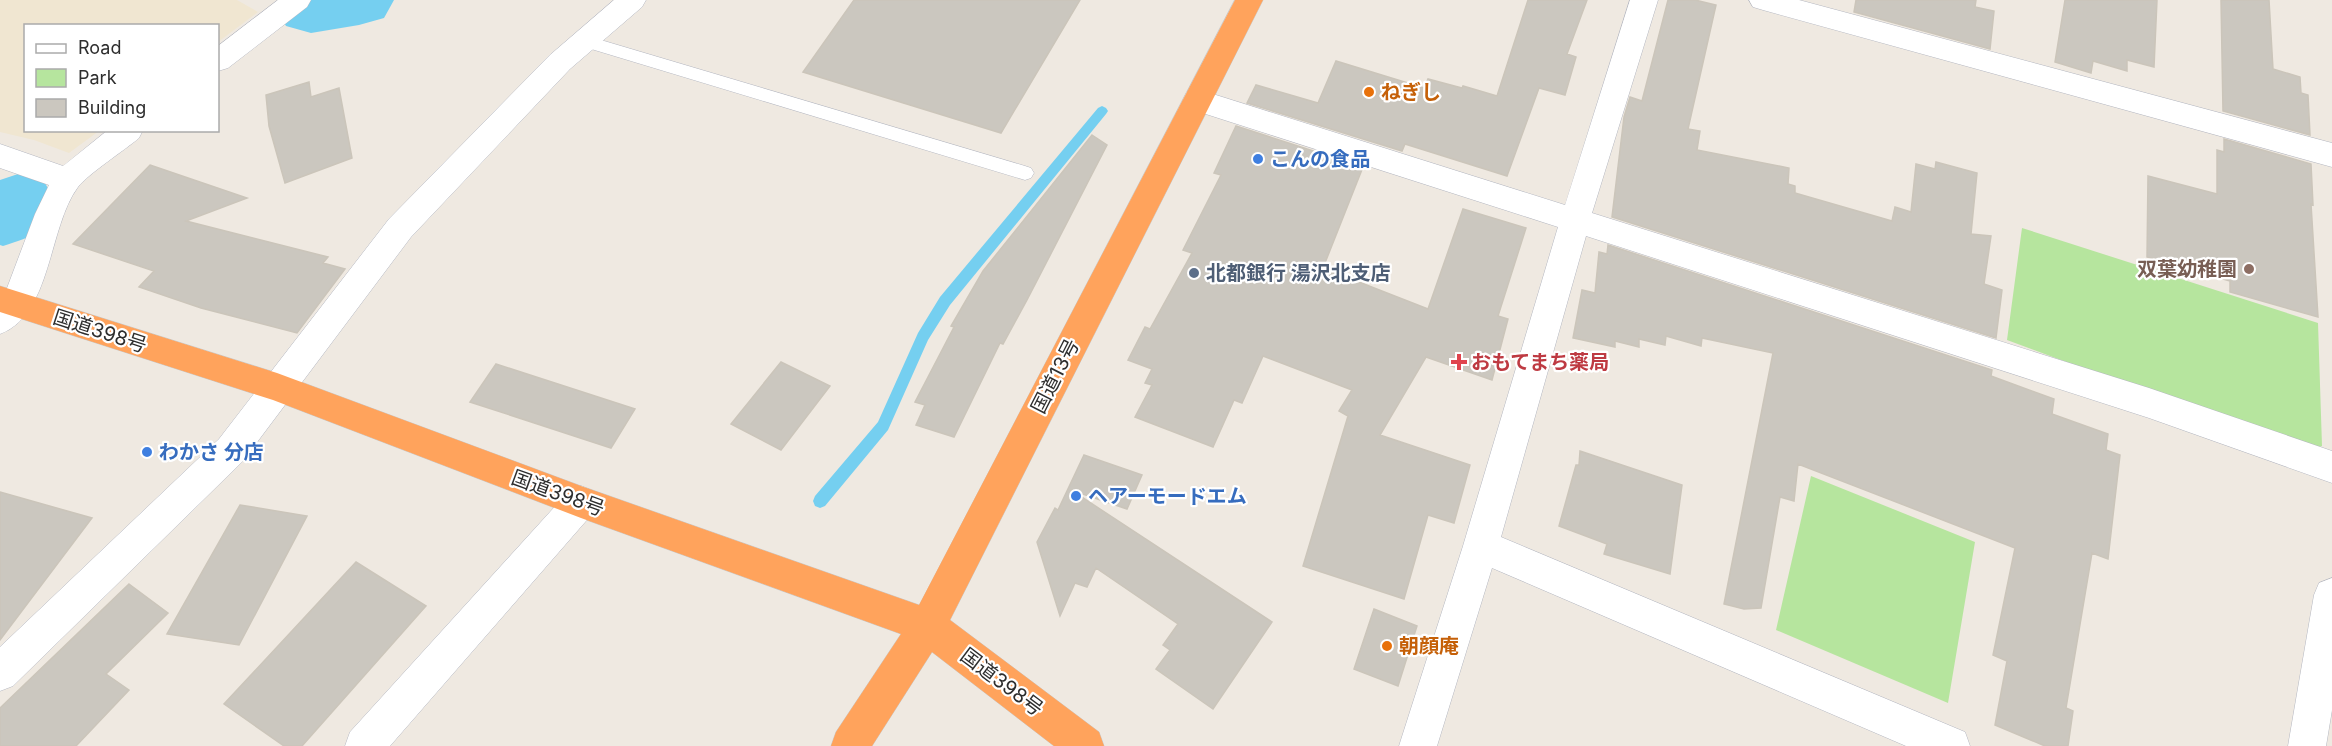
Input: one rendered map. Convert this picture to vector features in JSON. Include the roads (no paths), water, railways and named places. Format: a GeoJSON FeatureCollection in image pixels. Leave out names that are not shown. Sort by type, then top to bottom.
{"type":"FeatureCollection","features":[{"type":"Feature","properties":{"kind":"highway","name":"国道13号"},"geometry":{"type":"LineString","coordinates":[[850,746],[928,626],[1249,0]]}},
{"type":"Feature","properties":{"kind":"highway","name":"国道398号"},"geometry":{"type":"LineString","coordinates":[[6,308],[277,387],[581,502],[928,626],[1085,746]]}},
{"type":"Feature","properties":{"kind":"street"},"geometry":{"type":"LineString","coordinates":[[219,60],[297,0]]}},
{"type":"Feature","properties":{"kind":"street"},"geometry":{"type":"LineString","coordinates":[[0,673],[231,450],[400,228],[560,62],[633,0]]}},
{"type":"Feature","properties":{"kind":"street"},"geometry":{"type":"LineString","coordinates":[[1418,746],[1481,546],[1575,220],[1644,0]]}},
{"type":"Feature","properties":{"kind":"street"},"geometry":{"type":"LineString","coordinates":[[1763,0],[2332,155]]}},
{"type":"Feature","properties":{"kind":"street"},"geometry":{"type":"LineString","coordinates":[[1197,100],[2149,403],[2332,467]]}},
{"type":"Feature","properties":{"kind":"street"},"geometry":{"type":"LineString","coordinates":[[6,308],[67,179],[126,132]]}},
{"type":"Feature","properties":{"kind":"street"},"geometry":{"type":"LineString","coordinates":[[0,156],[67,179]]}},
{"type":"Feature","properties":{"kind":"street"},"geometry":{"type":"LineString","coordinates":[[364,746],[581,502]]}},
{"type":"Feature","properties":{"kind":"street"},"geometry":{"type":"LineString","coordinates":[[1481,546],[1951,746]]}},
{"type":"Feature","properties":{"kind":"street"},"geometry":{"type":"LineString","coordinates":[[2307,746],[2332,596]]}},
{"type":"Feature","properties":{"kind":"lane"},"geometry":{"type":"LineString","coordinates":[[584,41],[1025,173]]}},
{"type":"Feature","properties":{"kind":"waterway"},"geometry":{"type":"LineString","coordinates":[[311,8],[359,0]]}},
{"type":"Feature","properties":{"kind":"waterway"},"geometry":{"type":"LineString","coordinates":[[820,501],[883,426],[923,337],[945,301],[1102,111]]}},
{"type":"Feature","properties":{"kind":"waterway"},"geometry":{"type":"LineString","coordinates":[[3,215],[18,205]]}},
{"type":"Feature","properties":{"kind":"place","name":"ねぎし"},"geometry":{"type":"Point","coordinates":[1369,92]}},
{"type":"Feature","properties":{"kind":"place","name":"こんの食品"},"geometry":{"type":"Point","coordinates":[1258,159]}},
{"type":"Feature","properties":{"kind":"place","name":"双葉幼稚園"},"geometry":{"type":"Point","coordinates":[2249,269]}},
{"type":"Feature","properties":{"kind":"place","name":"北都銀行 湯沢北支店"},"geometry":{"type":"Point","coordinates":[1194,273]}},
{"type":"Feature","properties":{"kind":"place","name":"おもてまち薬局"},"geometry":{"type":"Point","coordinates":[1459,362]}},
{"type":"Feature","properties":{"kind":"place","name":"わかさ 分店"},"geometry":{"type":"Point","coordinates":[147,452]}},
{"type":"Feature","properties":{"kind":"place","name":"ヘアーモードエム"},"geometry":{"type":"Point","coordinates":[1076,496]}},
{"type":"Feature","properties":{"kind":"place","name":"朝顔庵"},"geometry":{"type":"Point","coordinates":[1387,646]}}]}
